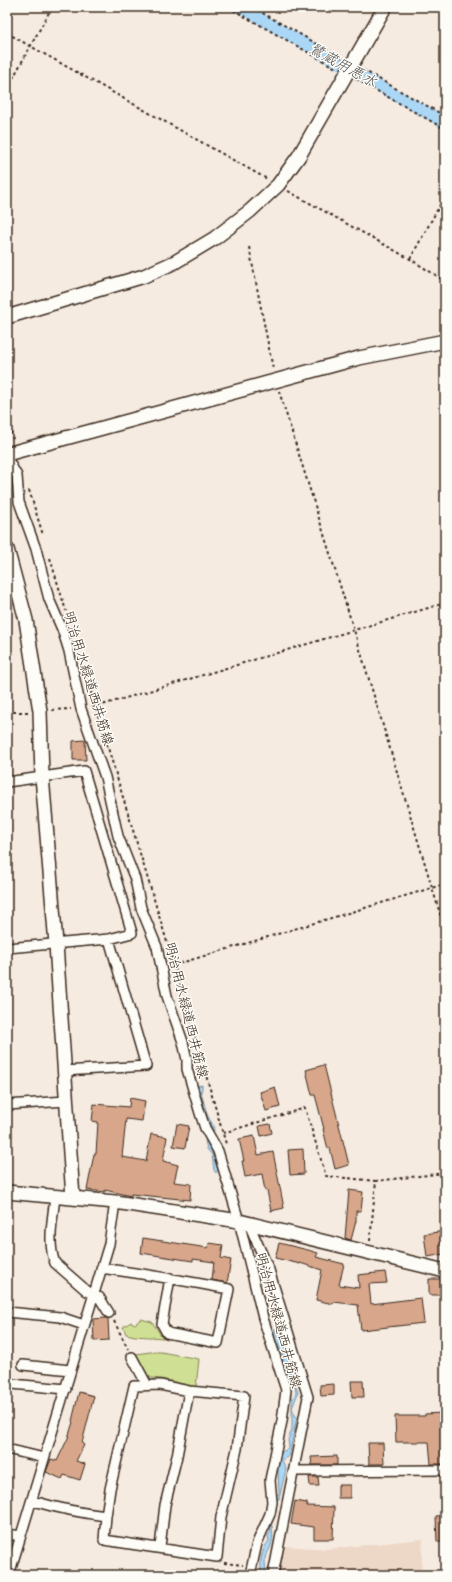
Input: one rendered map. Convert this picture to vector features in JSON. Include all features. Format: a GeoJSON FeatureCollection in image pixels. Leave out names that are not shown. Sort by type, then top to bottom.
{"type":"FeatureCollection","features":[{"type":"Feature","properties":{"kind":"street"},"geometry":{"type":"LineString","coordinates":[[7,317],[144,276],[175,262],[215,238],[250,210],[278,185],[299,156],[385,7]]}},
{"type":"Feature","properties":{"kind":"street"},"geometry":{"type":"LineString","coordinates":[[10,454],[359,358],[445,341]]}},
{"type":"Feature","properties":{"kind":"street","name":"明治用水緑道西井筋線"},"geometry":{"type":"LineString","coordinates":[[10,454],[17,476],[19,502],[36,549],[49,599],[62,629],[69,652],[80,709],[105,777],[118,836],[135,879],[147,922],[158,947],[167,996],[183,1042],[187,1060],[187,1069],[200,1113],[205,1128],[218,1151],[244,1222],[263,1318],[286,1390],[282,1422],[270,1480],[272,1502],[270,1514],[257,1543],[251,1571]]}},
{"type":"Feature","properties":{"kind":"street"},"geometry":{"type":"LineString","coordinates":[[7,549],[26,620],[40,711],[42,776],[56,944],[73,1198]]}},
{"type":"Feature","properties":{"kind":"street"},"geometry":{"type":"LineString","coordinates":[[7,782],[84,771],[132,932],[109,939],[7,948]]}},
{"type":"Feature","properties":{"kind":"street"},"geometry":{"type":"LineString","coordinates":[[64,1071],[146,1066],[109,939]]}},
{"type":"Feature","properties":{"kind":"street"},"geometry":{"type":"LineString","coordinates":[[7,1105],[66,1101]]}},
{"type":"Feature","properties":{"kind":"street"},"geometry":{"type":"LineString","coordinates":[[7,1192],[116,1202],[244,1222],[445,1271]]}},
{"type":"Feature","properties":{"kind":"street"},"geometry":{"type":"LineString","coordinates":[[55,1197],[52,1240],[52,1256],[55,1263],[87,1291],[99,1297],[109,1313]]}},
{"type":"Feature","properties":{"kind":"street"},"geometry":{"type":"LineString","coordinates":[[9,1575],[33,1501],[44,1458],[66,1389],[70,1370],[109,1244],[116,1202]]}},
{"type":"Feature","properties":{"kind":"street"},"geometry":{"type":"LineString","coordinates":[[244,1222],[269,1270],[308,1397],[273,1575]]}},
{"type":"Feature","properties":{"kind":"street"},"geometry":{"type":"LineString","coordinates":[[101,1268],[170,1278],[229,1289],[218,1343],[167,1333],[162,1324],[170,1278]]}},
{"type":"Feature","properties":{"kind":"street"},"geometry":{"type":"LineString","coordinates":[[7,1312],[60,1317],[84,1326]]}},
{"type":"Feature","properties":{"kind":"street"},"geometry":{"type":"LineString","coordinates":[[132,1357],[147,1385]]}},
{"type":"Feature","properties":{"kind":"street"},"geometry":{"type":"LineString","coordinates":[[23,1365],[70,1370]]}},
{"type":"Feature","properties":{"kind":"street"},"geometry":{"type":"LineString","coordinates":[[12,1384],[66,1389]]}},
{"type":"Feature","properties":{"kind":"street"},"geometry":{"type":"LineString","coordinates":[[160,1384],[189,1391],[244,1396],[237,1449],[221,1517],[217,1557],[160,1547],[104,1540],[110,1489],[134,1386],[160,1384]]}},
{"type":"Feature","properties":{"kind":"street"},"geometry":{"type":"LineString","coordinates":[[160,1547],[165,1505],[177,1456],[189,1391]]}},
{"type":"Feature","properties":{"kind":"street"},"geometry":{"type":"LineString","coordinates":[[7,1449],[44,1458]]}},
{"type":"Feature","properties":{"kind":"street"},"geometry":{"type":"LineString","coordinates":[[294,1471],[445,1470]]}},
{"type":"Feature","properties":{"kind":"street"},"geometry":{"type":"LineString","coordinates":[[33,1501],[59,1509],[106,1516]]}},
{"type":"Feature","properties":{"kind":"street"},"geometry":{"type":"LineString","coordinates":[[7,1534],[21,1536]]}},
{"type":"Feature","properties":{"kind":"path"},"geometry":{"type":"LineString","coordinates":[[7,89],[52,7]]}},
{"type":"Feature","properties":{"kind":"path"},"geometry":{"type":"LineString","coordinates":[[7,33],[410,259],[445,281]]}},
{"type":"Feature","properties":{"kind":"path"},"geometry":{"type":"LineString","coordinates":[[410,259],[445,196]]}},
{"type":"Feature","properties":{"kind":"path"},"geometry":{"type":"LineString","coordinates":[[249,247],[275,380],[354,630],[445,930]]}},
{"type":"Feature","properties":{"kind":"path"},"geometry":{"type":"LineString","coordinates":[[7,420],[10,454]]}},
{"type":"Feature","properties":{"kind":"path"},"geometry":{"type":"LineString","coordinates":[[28,488],[45,541]]}},
{"type":"Feature","properties":{"kind":"path"},"geometry":{"type":"LineString","coordinates":[[49,556],[68,617]]}},
{"type":"Feature","properties":{"kind":"path"},"geometry":{"type":"LineString","coordinates":[[96,708],[445,603]]}},
{"type":"Feature","properties":{"kind":"path"},"geometry":{"type":"LineString","coordinates":[[82,662],[174,965],[227,1148]]}},
{"type":"Feature","properties":{"kind":"path"},"geometry":{"type":"LineString","coordinates":[[174,965],[445,884]]}},
{"type":"Feature","properties":{"kind":"path"},"geometry":{"type":"LineString","coordinates":[[223,1132],[305,1108],[326,1176],[376,1181],[445,1173]]}},
{"type":"Feature","properties":{"kind":"path"},"geometry":{"type":"LineString","coordinates":[[369,1252],[376,1181]]}},
{"type":"Feature","properties":{"kind":"path"},"geometry":{"type":"LineString","coordinates":[[109,1313],[121,1332],[132,1357]]}},
{"type":"Feature","properties":{"kind":"path"},"geometry":{"type":"LineString","coordinates":[[217,1557],[223,1563],[251,1571]]}},
{"type":"Feature","properties":{"kind":"shaded area"},"geometry":{"type":"Polygon","coordinates":[[[423,1539],[421,1575],[278,1575],[284,1546],[327,1549],[423,1539]]]}},
{"type":"Feature","properties":{"kind":"green space"},"geometry":{"type":"Polygon","coordinates":[[[141,1319],[152,1322],[163,1338],[126,1334],[123,1327],[131,1322],[135,1324],[141,1319]]]}},
{"type":"Feature","properties":{"kind":"green space"},"geometry":{"type":"Polygon","coordinates":[[[161,1352],[199,1359],[196,1387],[152,1378],[146,1375],[136,1354],[161,1352]]]}},
{"type":"Feature","properties":{"kind":"water"},"geometry":{"type":"Polygon","coordinates":[[[202,1085],[201,1092],[207,1114],[213,1126],[213,1134],[211,1133],[211,1125],[204,1112],[203,1102],[197,1086],[202,1085]]]}},
{"type":"Feature","properties":{"kind":"water"},"geometry":{"type":"Polygon","coordinates":[[[207,1138],[218,1170],[216,1173],[214,1170],[212,1155],[207,1149],[205,1141],[207,1138]]]}},
{"type":"Feature","properties":{"kind":"water"},"geometry":{"type":"Polygon","coordinates":[[[275,1328],[277,1336],[282,1337],[291,1369],[290,1372],[292,1373],[290,1377],[291,1381],[295,1383],[298,1393],[292,1408],[292,1399],[296,1393],[295,1386],[289,1382],[283,1363],[283,1356],[274,1336],[275,1328]]]}},
{"type":"Feature","properties":{"kind":"water"},"geometry":{"type":"Polygon","coordinates":[[[292,1408],[297,1417],[289,1456],[282,1460],[286,1469],[279,1499],[276,1500],[275,1498],[279,1493],[278,1470],[281,1452],[289,1447],[288,1440],[292,1429],[292,1408]]]}},
{"type":"Feature","properties":{"kind":"water"},"geometry":{"type":"Polygon","coordinates":[[[272,1526],[272,1543],[265,1557],[265,1575],[262,1575],[261,1557],[269,1541],[268,1536],[271,1531],[270,1527],[272,1526]]]}},
{"type":"Feature","properties":{"kind":"building"},"geometry":{"type":"Polygon","coordinates":[[[85,740],[86,760],[73,760],[73,741],[85,740]]]}},
{"type":"Feature","properties":{"kind":"building"},"geometry":{"type":"Polygon","coordinates":[[[324,1065],[349,1165],[335,1169],[330,1148],[328,1149],[315,1095],[312,1095],[306,1070],[324,1065]]]}},
{"type":"Feature","properties":{"kind":"building"},"geometry":{"type":"Polygon","coordinates":[[[275,1087],[280,1107],[266,1111],[260,1092],[275,1087]]]}},
{"type":"Feature","properties":{"kind":"building"},"geometry":{"type":"Polygon","coordinates":[[[130,1098],[145,1101],[142,1121],[126,1119],[122,1157],[146,1161],[151,1134],[167,1137],[163,1161],[178,1165],[174,1182],[191,1184],[190,1200],[131,1194],[131,1196],[105,1190],[105,1192],[87,1190],[94,1154],[96,1154],[98,1122],[92,1121],[94,1104],[129,1107],[130,1098]]]}},
{"type":"Feature","properties":{"kind":"building"},"geometry":{"type":"Polygon","coordinates":[[[177,1124],[189,1126],[185,1148],[173,1146],[177,1124]]]}},
{"type":"Feature","properties":{"kind":"building"},"geometry":{"type":"Polygon","coordinates":[[[270,1124],[272,1133],[261,1136],[259,1126],[270,1124]]]}},
{"type":"Feature","properties":{"kind":"building"},"geometry":{"type":"Polygon","coordinates":[[[254,1136],[258,1155],[273,1152],[284,1208],[271,1211],[262,1174],[245,1177],[242,1161],[244,1161],[239,1139],[254,1136]]]}},
{"type":"Feature","properties":{"kind":"building"},"geometry":{"type":"Polygon","coordinates":[[[303,1149],[304,1174],[290,1175],[288,1150],[303,1149]]]}},
{"type":"Feature","properties":{"kind":"building"},"geometry":{"type":"Polygon","coordinates":[[[349,1190],[363,1192],[361,1211],[356,1211],[356,1221],[351,1240],[345,1238],[349,1190]]]}},
{"type":"Feature","properties":{"kind":"building"},"geometry":{"type":"Polygon","coordinates":[[[445,1231],[445,1254],[427,1257],[424,1234],[445,1231]]]}},
{"type":"Feature","properties":{"kind":"building"},"geometry":{"type":"Polygon","coordinates":[[[143,1238],[208,1248],[209,1243],[223,1245],[221,1258],[231,1260],[227,1283],[212,1280],[214,1262],[193,1259],[193,1261],[141,1253],[143,1238]]]}},
{"type":"Feature","properties":{"kind":"building"},"geometry":{"type":"Polygon","coordinates":[[[279,1243],[318,1253],[316,1257],[344,1264],[339,1285],[359,1288],[358,1275],[385,1272],[387,1283],[369,1284],[371,1304],[421,1298],[424,1323],[361,1330],[358,1305],[334,1302],[333,1304],[316,1300],[322,1270],[300,1263],[275,1258],[279,1243]]]}},
{"type":"Feature","properties":{"kind":"building"},"geometry":{"type":"Polygon","coordinates":[[[429,1279],[441,1279],[441,1295],[429,1295],[429,1279]]]}},
{"type":"Feature","properties":{"kind":"building"},"geometry":{"type":"Polygon","coordinates":[[[93,1319],[108,1319],[109,1340],[94,1341],[93,1319]]]}},
{"type":"Feature","properties":{"kind":"building"},"geometry":{"type":"Polygon","coordinates":[[[351,1381],[363,1381],[364,1397],[352,1397],[351,1381]]]}},
{"type":"Feature","properties":{"kind":"building"},"geometry":{"type":"Polygon","coordinates":[[[334,1384],[334,1395],[321,1396],[320,1385],[334,1384]]]}},
{"type":"Feature","properties":{"kind":"building"},"geometry":{"type":"Polygon","coordinates":[[[79,1392],[94,1396],[82,1443],[84,1445],[76,1461],[85,1464],[80,1480],[64,1475],[62,1479],[46,1472],[51,1459],[57,1461],[68,1438],[79,1392]]]}},
{"type":"Feature","properties":{"kind":"building"},"geometry":{"type":"Polygon","coordinates":[[[442,1413],[445,1440],[445,1464],[431,1464],[429,1442],[396,1442],[395,1416],[425,1416],[425,1414],[442,1413]]]}},
{"type":"Feature","properties":{"kind":"building"},"geometry":{"type":"Polygon","coordinates":[[[368,1443],[383,1443],[384,1464],[369,1464],[368,1443]]]}},
{"type":"Feature","properties":{"kind":"building"},"geometry":{"type":"Polygon","coordinates":[[[337,1456],[337,1465],[312,1465],[311,1457],[337,1456]]]}},
{"type":"Feature","properties":{"kind":"building"},"geometry":{"type":"Polygon","coordinates":[[[309,1477],[318,1477],[319,1486],[310,1486],[309,1477]]]}},
{"type":"Feature","properties":{"kind":"building"},"geometry":{"type":"Polygon","coordinates":[[[338,1485],[350,1485],[350,1498],[338,1498],[338,1485]]]}},
{"type":"Feature","properties":{"kind":"building"},"geometry":{"type":"Polygon","coordinates":[[[295,1501],[307,1503],[307,1506],[334,1507],[333,1539],[314,1539],[314,1527],[291,1524],[295,1501]]]}},
{"type":"Feature","properties":{"kind":"building"},"geometry":{"type":"Polygon","coordinates":[[[445,1515],[445,1542],[437,1542],[436,1516],[445,1515]]]}},
{"type":"Feature","properties":{"kind":"waterway","name":"鷺蔵用悪水"},"geometry":{"type":"LineString","coordinates":[[240,7],[445,123]]}}]}
